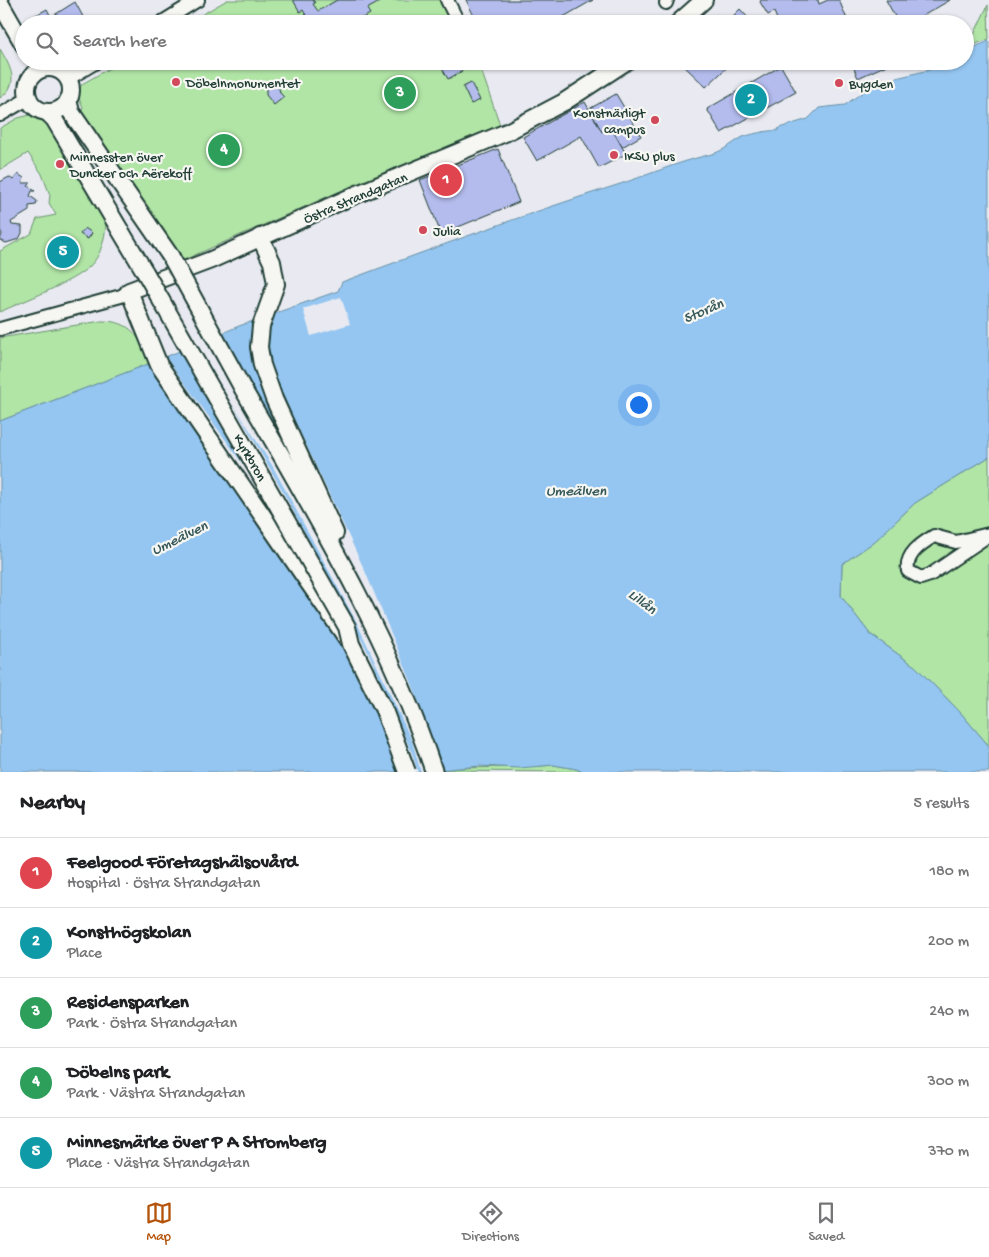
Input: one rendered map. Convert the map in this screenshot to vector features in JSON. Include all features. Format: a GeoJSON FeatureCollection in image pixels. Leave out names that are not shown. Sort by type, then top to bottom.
{"type":"FeatureCollection","features":[{"type":"Feature","properties":{"kind":"street"},"geometry":{"type":"LineString","coordinates":[[174,15],[198,0]]}},
{"type":"Feature","properties":{"kind":"street"},"geometry":{"type":"LineString","coordinates":[[447,0],[454,15]]}},
{"type":"Feature","properties":{"kind":"street"},"geometry":{"type":"LineString","coordinates":[[687,15],[704,0]]}},
{"type":"Feature","properties":{"kind":"street"},"geometry":{"type":"LineString","coordinates":[[0,3],[15,30]]}},
{"type":"Feature","properties":{"kind":"street"},"geometry":{"type":"LineString","coordinates":[[33,70],[29,81],[29,98],[36,107],[47,112],[60,109],[68,100],[71,88],[68,79],[56,70]]}},
{"type":"Feature","properties":{"kind":"street"},"geometry":{"type":"LineString","coordinates":[[68,79],[83,70]]}},
{"type":"Feature","properties":{"kind":"street","name":"Östra Strandgatan"},"geometry":{"type":"LineString","coordinates":[[129,291],[211,260],[260,237],[508,132],[564,102],[613,70]]}},
{"type":"Feature","properties":{"kind":"street"},"geometry":{"type":"LineString","coordinates":[[0,115],[29,98]]}},
{"type":"Feature","properties":{"kind":"street","name":"Kyrkbron"},"geometry":{"type":"LineString","coordinates":[[68,100],[71,112],[171,257],[342,567],[402,686],[434,772]]}},
{"type":"Feature","properties":{"kind":"street","name":"Kyrkbron"},"geometry":{"type":"LineString","coordinates":[[47,112],[54,119],[99,191],[331,598],[347,627],[351,644]]}},
{"type":"Feature","properties":{"kind":"street","name":"Kyrkbron"},"geometry":{"type":"LineString","coordinates":[[260,237],[276,274],[275,290],[261,326],[260,347],[262,366],[274,398],[334,529],[342,567]]}},
{"type":"Feature","properties":{"kind":"street"},"geometry":{"type":"LineString","coordinates":[[0,328],[121,296],[129,291]]}},
{"type":"Feature","properties":{"kind":"street","name":"Kyrkbron"},"geometry":{"type":"LineString","coordinates":[[129,291],[155,358],[351,644],[384,710],[408,772]]}},
{"type":"Feature","properties":{"kind":"street"},"geometry":{"type":"LineString","coordinates":[[989,534],[930,576],[921,578],[908,571],[907,564],[912,554],[921,544],[934,536],[956,542],[989,534]]}},
{"type":"Feature","properties":{"kind":"green space"},"geometry":{"type":"Polygon","coordinates":[[[227,0],[447,0],[454,15],[201,15],[227,0]]]}},
{"type":"Feature","properties":{"kind":"green space"},"geometry":{"type":"Polygon","coordinates":[[[988,5],[989,39],[974,45],[974,34],[988,5]]]}},
{"type":"Feature","properties":{"kind":"green space"},"geometry":{"type":"Polygon","coordinates":[[[0,49],[10,68],[12,81],[6,93],[0,98],[0,49]]]}},
{"type":"Feature","properties":{"kind":"green space"},"geometry":{"type":"Polygon","coordinates":[[[106,70],[481,70],[500,125],[361,182],[179,262],[81,112],[83,107],[77,94],[82,84],[106,70]]]}},
{"type":"Feature","properties":{"kind":"green space"},"geometry":{"type":"Polygon","coordinates":[[[30,115],[46,119],[52,128],[106,224],[105,235],[102,247],[94,262],[82,272],[60,285],[0,312],[0,251],[31,234],[37,219],[56,215],[49,203],[50,195],[42,174],[28,153],[0,170],[0,128],[18,118],[30,115]]]}},
{"type":"Feature","properties":{"kind":"green space"},"geometry":{"type":"Polygon","coordinates":[[[101,321],[120,324],[133,332],[151,363],[0,421],[0,338],[101,321]]]}},
{"type":"Feature","properties":{"kind":"green space"},"geometry":{"type":"Polygon","coordinates":[[[989,457],[989,746],[959,711],[916,667],[870,634],[841,596],[842,564],[874,542],[915,503],[989,457]]]}},
{"type":"Feature","properties":{"kind":"green space"},"geometry":{"type":"Polygon","coordinates":[[[554,765],[583,772],[433,771],[463,768],[554,765]]]}},
{"type":"Feature","properties":{"kind":"water","name":"Umeälven"},"geometry":{"type":"Polygon","coordinates":[[[989,41],[989,457],[915,503],[874,542],[842,564],[841,596],[870,634],[916,667],[959,711],[989,746],[989,772],[583,772],[554,765],[519,768],[480,766],[417,772],[0,772],[0,421],[151,363],[239,326],[338,291],[342,282],[477,232],[718,152],[741,138],[777,131],[779,128],[808,119],[819,108],[845,105],[867,89],[892,79],[929,70],[974,70],[974,47],[989,41]]]}},
{"type":"Feature","properties":{"kind":"pier"},"geometry":{"type":"Polygon","coordinates":[[[341,297],[350,324],[311,336],[303,309],[341,297]]]}},
{"type":"Feature","properties":{"kind":"pier"},"geometry":{"type":"Polygon","coordinates":[[[220,331],[288,448],[266,382],[267,350],[278,385],[365,571],[413,686],[443,772],[421,772],[412,741],[358,625],[272,465],[233,404],[281,488],[369,654],[412,753],[418,772],[397,772],[383,730],[350,656],[151,361],[164,355],[245,467],[200,385],[193,342],[220,331]]]}},
{"type":"Feature","properties":{"kind":"building"},"geometry":{"type":"Polygon","coordinates":[[[293,0],[313,0],[315,3],[313,4],[318,11],[337,0],[383,0],[367,9],[370,14],[368,15],[306,15],[303,10],[300,12],[293,0]]]}},
{"type":"Feature","properties":{"kind":"building"},"geometry":{"type":"Polygon","coordinates":[[[466,0],[593,0],[567,15],[474,15],[466,0]]]}},
{"type":"Feature","properties":{"kind":"building"},"geometry":{"type":"Polygon","coordinates":[[[761,0],[818,0],[819,4],[828,0],[839,0],[845,15],[775,15],[774,12],[768,15],[760,2],[761,0]]]}},
{"type":"Feature","properties":{"kind":"building"},"geometry":{"type":"Polygon","coordinates":[[[886,0],[950,0],[924,15],[894,15],[886,0]]]}},
{"type":"Feature","properties":{"kind":"building"},"geometry":{"type":"Polygon","coordinates":[[[75,2],[82,15],[54,15],[75,2]]]}},
{"type":"Feature","properties":{"kind":"building"},"geometry":{"type":"Polygon","coordinates":[[[47,9],[50,15],[36,15],[47,9]]]}},
{"type":"Feature","properties":{"kind":"building"},"geometry":{"type":"Polygon","coordinates":[[[740,9],[746,15],[734,15],[740,9]]]}},
{"type":"Feature","properties":{"kind":"building"},"geometry":{"type":"Polygon","coordinates":[[[443,70],[461,70],[462,71],[448,79],[443,70]]]}},
{"type":"Feature","properties":{"kind":"building"},"geometry":{"type":"Polygon","coordinates":[[[688,70],[724,70],[706,87],[688,70]]]}},
{"type":"Feature","properties":{"kind":"building"},"geometry":{"type":"Polygon","coordinates":[[[774,70],[783,70],[796,92],[721,133],[707,109],[774,70]]]}},
{"type":"Feature","properties":{"kind":"building"},"geometry":{"type":"Polygon","coordinates":[[[855,70],[876,70],[858,78],[855,70]]]}},
{"type":"Feature","properties":{"kind":"building"},"geometry":{"type":"Polygon","coordinates":[[[471,83],[480,100],[471,104],[463,87],[471,83]]]}},
{"type":"Feature","properties":{"kind":"building"},"geometry":{"type":"Polygon","coordinates":[[[278,84],[280,93],[284,97],[274,105],[266,95],[266,87],[278,84]]]}},
{"type":"Feature","properties":{"kind":"building"},"geometry":{"type":"Polygon","coordinates":[[[616,94],[641,136],[622,147],[611,127],[602,132],[589,109],[616,94]]]}},
{"type":"Feature","properties":{"kind":"building"},"geometry":{"type":"Polygon","coordinates":[[[585,102],[602,132],[611,127],[626,154],[599,168],[581,136],[537,161],[523,137],[585,102]]]}},
{"type":"Feature","properties":{"kind":"building"},"geometry":{"type":"Polygon","coordinates":[[[498,149],[519,202],[441,234],[420,180],[498,149]]]}},
{"type":"Feature","properties":{"kind":"building"},"geometry":{"type":"Polygon","coordinates":[[[18,174],[24,178],[22,183],[31,183],[28,186],[35,191],[32,191],[30,196],[37,201],[36,205],[29,206],[29,211],[11,222],[12,225],[22,226],[22,233],[19,239],[6,243],[0,240],[2,234],[0,230],[0,182],[9,177],[13,180],[18,174]]]}},
{"type":"Feature","properties":{"kind":"building"},"geometry":{"type":"Polygon","coordinates":[[[85,228],[92,233],[88,239],[80,234],[85,228]]]}},
{"type":"Feature","properties":{"kind":"place","name":"Döbelnmonumentet"},"geometry":{"type":"Point","coordinates":[176,82]}},
{"type":"Feature","properties":{"kind":"place","name":"Bygden"},"geometry":{"type":"Point","coordinates":[839,83]}},
{"type":"Feature","properties":{"kind":"place","name":"Residensparken"},"geometry":{"type":"Point","coordinates":[400,93]}},
{"type":"Feature","properties":{"kind":"place","name":"Konsthögskolan"},"geometry":{"type":"Point","coordinates":[751,100]}},
{"type":"Feature","properties":{"kind":"place","name":"Konstnärligt campus"},"geometry":{"type":"Point","coordinates":[655,120]}},
{"type":"Feature","properties":{"kind":"place","name":"Döbelns park"},"geometry":{"type":"Point","coordinates":[224,150]}},
{"type":"Feature","properties":{"kind":"place","name":"IKSU plus"},"geometry":{"type":"Point","coordinates":[614,155]}},
{"type":"Feature","properties":{"kind":"place","name":"Minnessten över Duncker och Aërekoff"},"geometry":{"type":"Point","coordinates":[60,164]}},
{"type":"Feature","properties":{"kind":"place","name":"Feelgood Företagshälsovård"},"geometry":{"type":"Point","coordinates":[446,180]}},
{"type":"Feature","properties":{"kind":"place","name":"Julia"},"geometry":{"type":"Point","coordinates":[423,230]}},
{"type":"Feature","properties":{"kind":"place","name":"Minnesmärke över P A Stromberg"},"geometry":{"type":"Point","coordinates":[63,252]}},
{"type":"Feature","properties":{"kind":"water label","name":"Storån"},"geometry":{"type":"Point","coordinates":[703,310]}},
{"type":"Feature","properties":{"kind":"water label","name":"Lillån"},"geometry":{"type":"Point","coordinates":[643,601]}}]}
